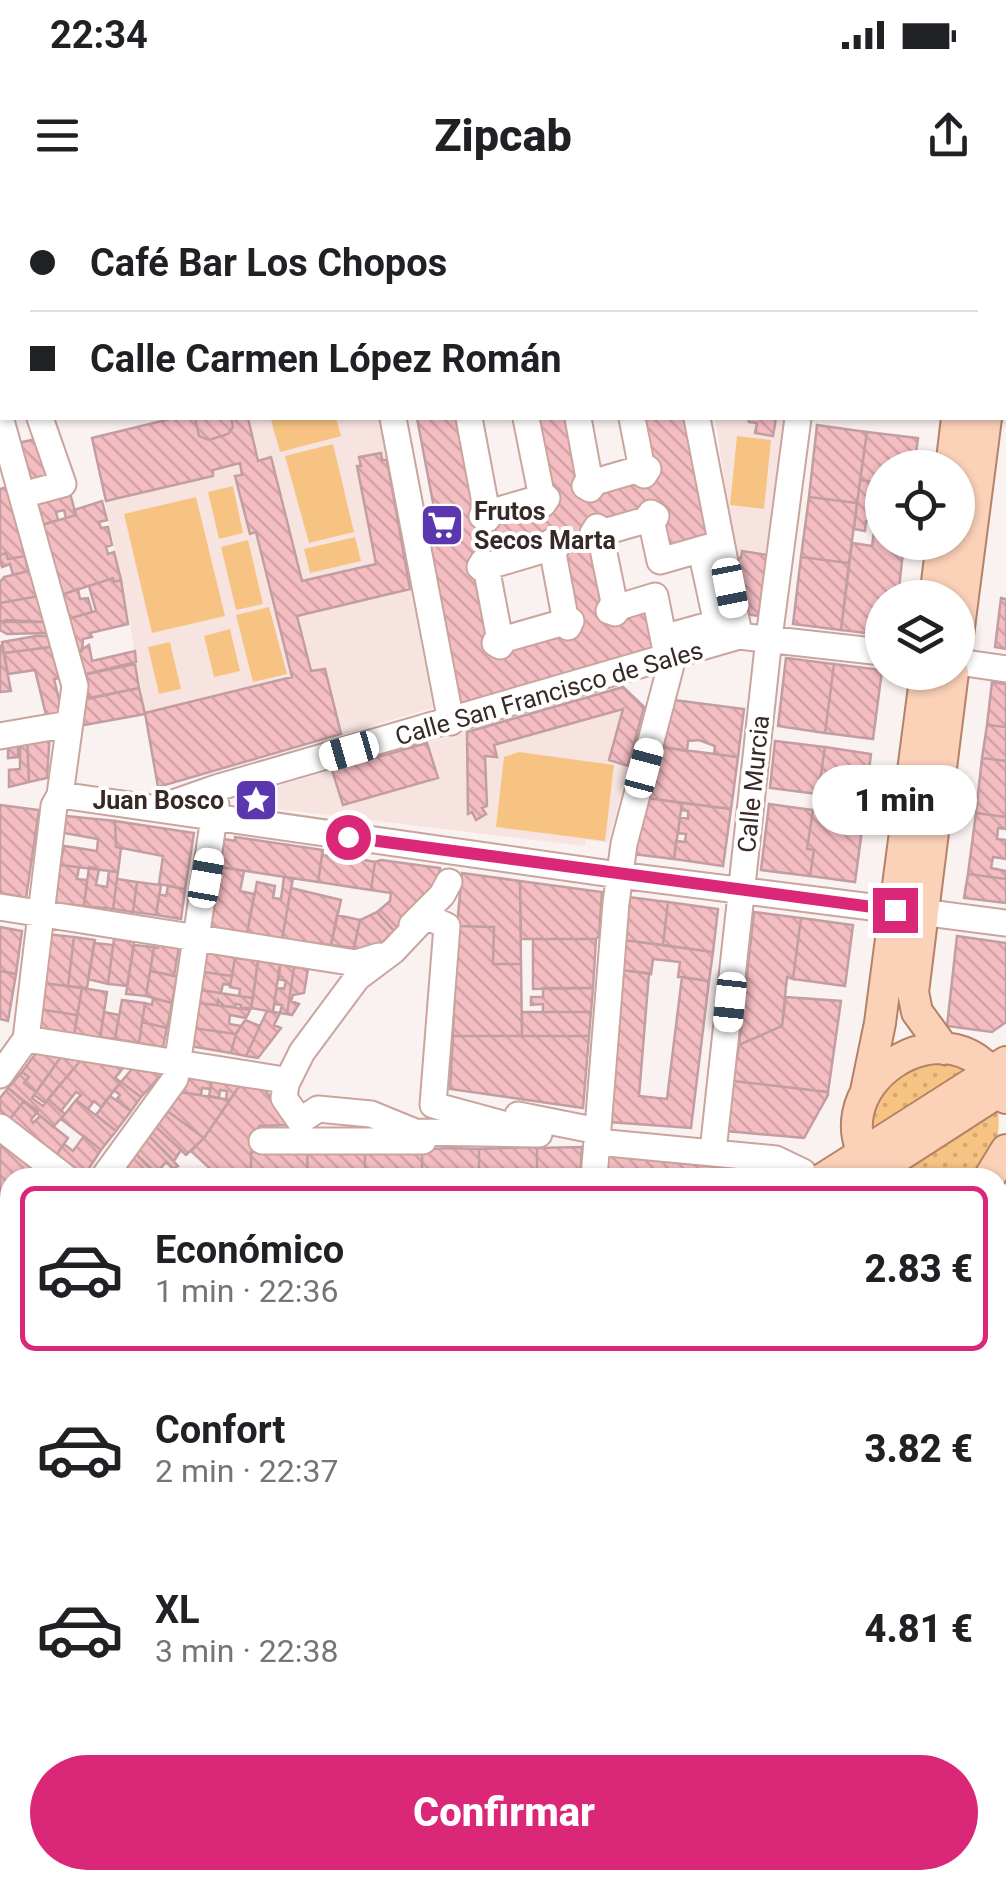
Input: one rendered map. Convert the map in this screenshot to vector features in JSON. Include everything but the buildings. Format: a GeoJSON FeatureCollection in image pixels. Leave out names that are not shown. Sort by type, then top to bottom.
{"type":"FeatureCollection","features":[{"type":"Feature","properties":{"kind":"main road"},"geometry":{"type":"LineString","coordinates":[[959,450],[972,420]]}},
{"type":"Feature","properties":{"kind":"main road"},"geometry":{"type":"LineString","coordinates":[[962,580],[972,420]]}},
{"type":"Feature","properties":{"kind":"main road"},"geometry":{"type":"LineString","coordinates":[[925,690],[908,911],[912,992],[917,1012],[944,1048]]}},
{"type":"Feature","properties":{"kind":"main road"},"geometry":{"type":"LineString","coordinates":[[871,1168],[859,1121],[908,911],[950,690]]}},
{"type":"Feature","properties":{"kind":"main road"},"geometry":{"type":"LineString","coordinates":[[866,1091],[890,1062],[906,1053],[944,1048],[961,1053],[1002,1082],[874,1168]]}},
{"type":"Feature","properties":{"kind":"street"},"geometry":{"type":"LineString","coordinates":[[0,1075],[26,1039],[54,806],[60,795],[75,686],[1,420]]}},
{"type":"Feature","properties":{"kind":"street"},"geometry":{"type":"LineString","coordinates":[[18,483],[64,484],[41,420]]}},
{"type":"Feature","properties":{"kind":"street"},"geometry":{"type":"LineString","coordinates":[[393,420],[451,722]]}},
{"type":"Feature","properties":{"kind":"street"},"geometry":{"type":"LineString","coordinates":[[468,420],[486,508],[482,516],[487,519],[492,512],[536,499],[543,504],[548,498],[540,493],[526,420]]}},
{"type":"Feature","properties":{"kind":"street"},"geometry":{"type":"LineString","coordinates":[[578,420],[589,478],[584,486],[590,489],[595,482],[636,470],[644,474],[648,469],[641,464],[632,420]]}},
{"type":"Feature","properties":{"kind":"street"},"geometry":{"type":"LineString","coordinates":[[697,420],[739,636]]}},
{"type":"Feature","properties":{"kind":"street","name":"Calle Murcia"},"geometry":{"type":"LineString","coordinates":[[714,1151],[769,638],[798,420]]}},
{"type":"Feature","properties":{"kind":"street"},"geometry":{"type":"LineString","coordinates":[[651,513],[656,516],[652,524],[660,561],[709,547],[712,560],[704,564],[716,619],[726,618],[728,629],[716,636],[713,624],[670,636],[672,644],[665,646],[655,596],[619,606],[615,614],[609,611],[614,602],[602,539],[594,533],[597,528],[604,532],[646,520],[651,513]]}},
{"type":"Feature","properties":{"kind":"street"},"geometry":{"type":"LineString","coordinates":[[551,542],[557,546],[553,553],[558,582],[565,618],[571,621],[568,627],[561,623],[505,639],[500,646],[495,643],[499,635],[487,572],[480,567],[483,562],[489,566],[546,549],[551,542]]}},
{"type":"Feature","properties":{"kind":"street","name":"Calle San Francisco de Sales"},"geometry":{"type":"LineString","coordinates":[[157,809],[216,788],[739,636],[865,650]]}},
{"type":"Feature","properties":{"kind":"street"},"geometry":{"type":"LineString","coordinates":[[595,1168],[619,876],[673,657]]}},
{"type":"Feature","properties":{"kind":"street"},"geometry":{"type":"LineString","coordinates":[[975,664],[1006,669]]}},
{"type":"Feature","properties":{"kind":"street"},"geometry":{"type":"LineString","coordinates":[[0,736],[69,724]]}},
{"type":"Feature","properties":{"kind":"street"},"geometry":{"type":"LineString","coordinates":[[110,1168],[175,1078],[216,818],[216,788]]}},
{"type":"Feature","properties":{"kind":"street"},"geometry":{"type":"LineString","coordinates":[[60,795],[619,876],[1006,923]]}},
{"type":"Feature","properties":{"kind":"street"},"geometry":{"type":"LineString","coordinates":[[308,1140],[278,1097],[278,1078],[357,970],[376,959],[442,895],[449,882],[454,852]]}},
{"type":"Feature","properties":{"kind":"street"},"geometry":{"type":"LineString","coordinates":[[449,882],[452,898],[448,1032],[444,1035],[439,1099],[555,1122],[598,1137],[776,1158],[798,1168]]}},
{"type":"Feature","properties":{"kind":"street"},"geometry":{"type":"LineString","coordinates":[[0,907],[195,938],[357,970],[393,952],[426,916],[447,926],[433,1106],[538,1134],[415,1132],[370,1114],[318,1109],[300,1121],[284,1098],[286,1084],[302,1052],[357,970]]}},
{"type":"Feature","properties":{"kind":"street"},"geometry":{"type":"LineString","coordinates":[[26,1039],[278,1078]]}},
{"type":"Feature","properties":{"kind":"street"},"geometry":{"type":"LineString","coordinates":[[262,1140],[537,1141],[555,1122]]}},
{"type":"Feature","properties":{"kind":"street"},"geometry":{"type":"LineString","coordinates":[[0,1127],[53,1168]]}},
{"type":"Feature","properties":{"kind":"shaded area"},"geometry":{"type":"Polygon","coordinates":[[[169,420],[379,420],[433,708],[158,787],[92,438],[169,420]]]}},
{"type":"Feature","properties":{"kind":"shaded area"},"geometry":{"type":"Polygon","coordinates":[[[271,420],[337,420],[341,436],[280,452],[271,420]]]}},
{"type":"Feature","properties":{"kind":"shaded area"},"geometry":{"type":"Polygon","coordinates":[[[715,420],[786,420],[759,616],[745,614],[715,420]]]}},
{"type":"Feature","properties":{"kind":"shaded area"},"geometry":{"type":"Polygon","coordinates":[[[737,436],[771,440],[764,509],[730,505],[737,436]]]}},
{"type":"Feature","properties":{"kind":"shaded area"},"geometry":{"type":"Polygon","coordinates":[[[333,444],[354,532],[309,543],[285,456],[333,444]]]}},
{"type":"Feature","properties":{"kind":"shaded area"},"geometry":{"type":"Polygon","coordinates":[[[233,486],[243,533],[219,539],[208,492],[233,486]]]}},
{"type":"Feature","properties":{"kind":"shaded area"},"geometry":{"type":"Polygon","coordinates":[[[196,497],[225,616],[152,633],[124,514],[196,497]]]}},
{"type":"Feature","properties":{"kind":"shaded area"},"geometry":{"type":"Polygon","coordinates":[[[355,537],[361,561],[310,573],[304,549],[355,537]]]}},
{"type":"Feature","properties":{"kind":"shaded area"},"geometry":{"type":"Polygon","coordinates":[[[248,540],[263,604],[236,610],[221,547],[248,540]]]}},
{"type":"Feature","properties":{"kind":"shaded area"},"geometry":{"type":"Polygon","coordinates":[[[269,607],[287,674],[253,682],[236,615],[269,607]]]}},
{"type":"Feature","properties":{"kind":"shaded area"},"geometry":{"type":"Polygon","coordinates":[[[230,629],[240,671],[214,677],[204,636],[230,629]]]}},
{"type":"Feature","properties":{"kind":"shaded area"},"geometry":{"type":"Polygon","coordinates":[[[170,642],[181,689],[159,694],[148,647],[170,642]]]}},
{"type":"Feature","properties":{"kind":"shaded area"},"geometry":{"type":"Polygon","coordinates":[[[623,687],[644,707],[608,843],[586,840],[585,846],[269,808],[266,789],[623,687]]]}},
{"type":"Feature","properties":{"kind":"shaded area"},"geometry":{"type":"Polygon","coordinates":[[[519,752],[614,765],[605,841],[496,827],[504,757],[519,752]]]}},
{"type":"Feature","properties":{"kind":"shaded area"},"geometry":{"type":"Polygon","coordinates":[[[944,1059],[974,1072],[871,1138],[872,1104],[898,1069],[944,1059]]]}},
{"type":"Feature","properties":{"kind":"shaded area"},"geometry":{"type":"Polygon","coordinates":[[[997,1105],[999,1126],[995,1144],[980,1168],[899,1168],[997,1105]]]}},
{"type":"Feature","properties":{"kind":"place","name":"Frutos Secos Marta"},"geometry":{"type":"Point","coordinates":[442,525]}},
{"type":"Feature","properties":{"kind":"place","name":"Juan Bosco"},"geometry":{"type":"Point","coordinates":[256,800]}},
{"type":"Feature","properties":{"kind":"route"},"geometry":{"type":"LineString","coordinates":[[348,837],[895,910]]}}]}
